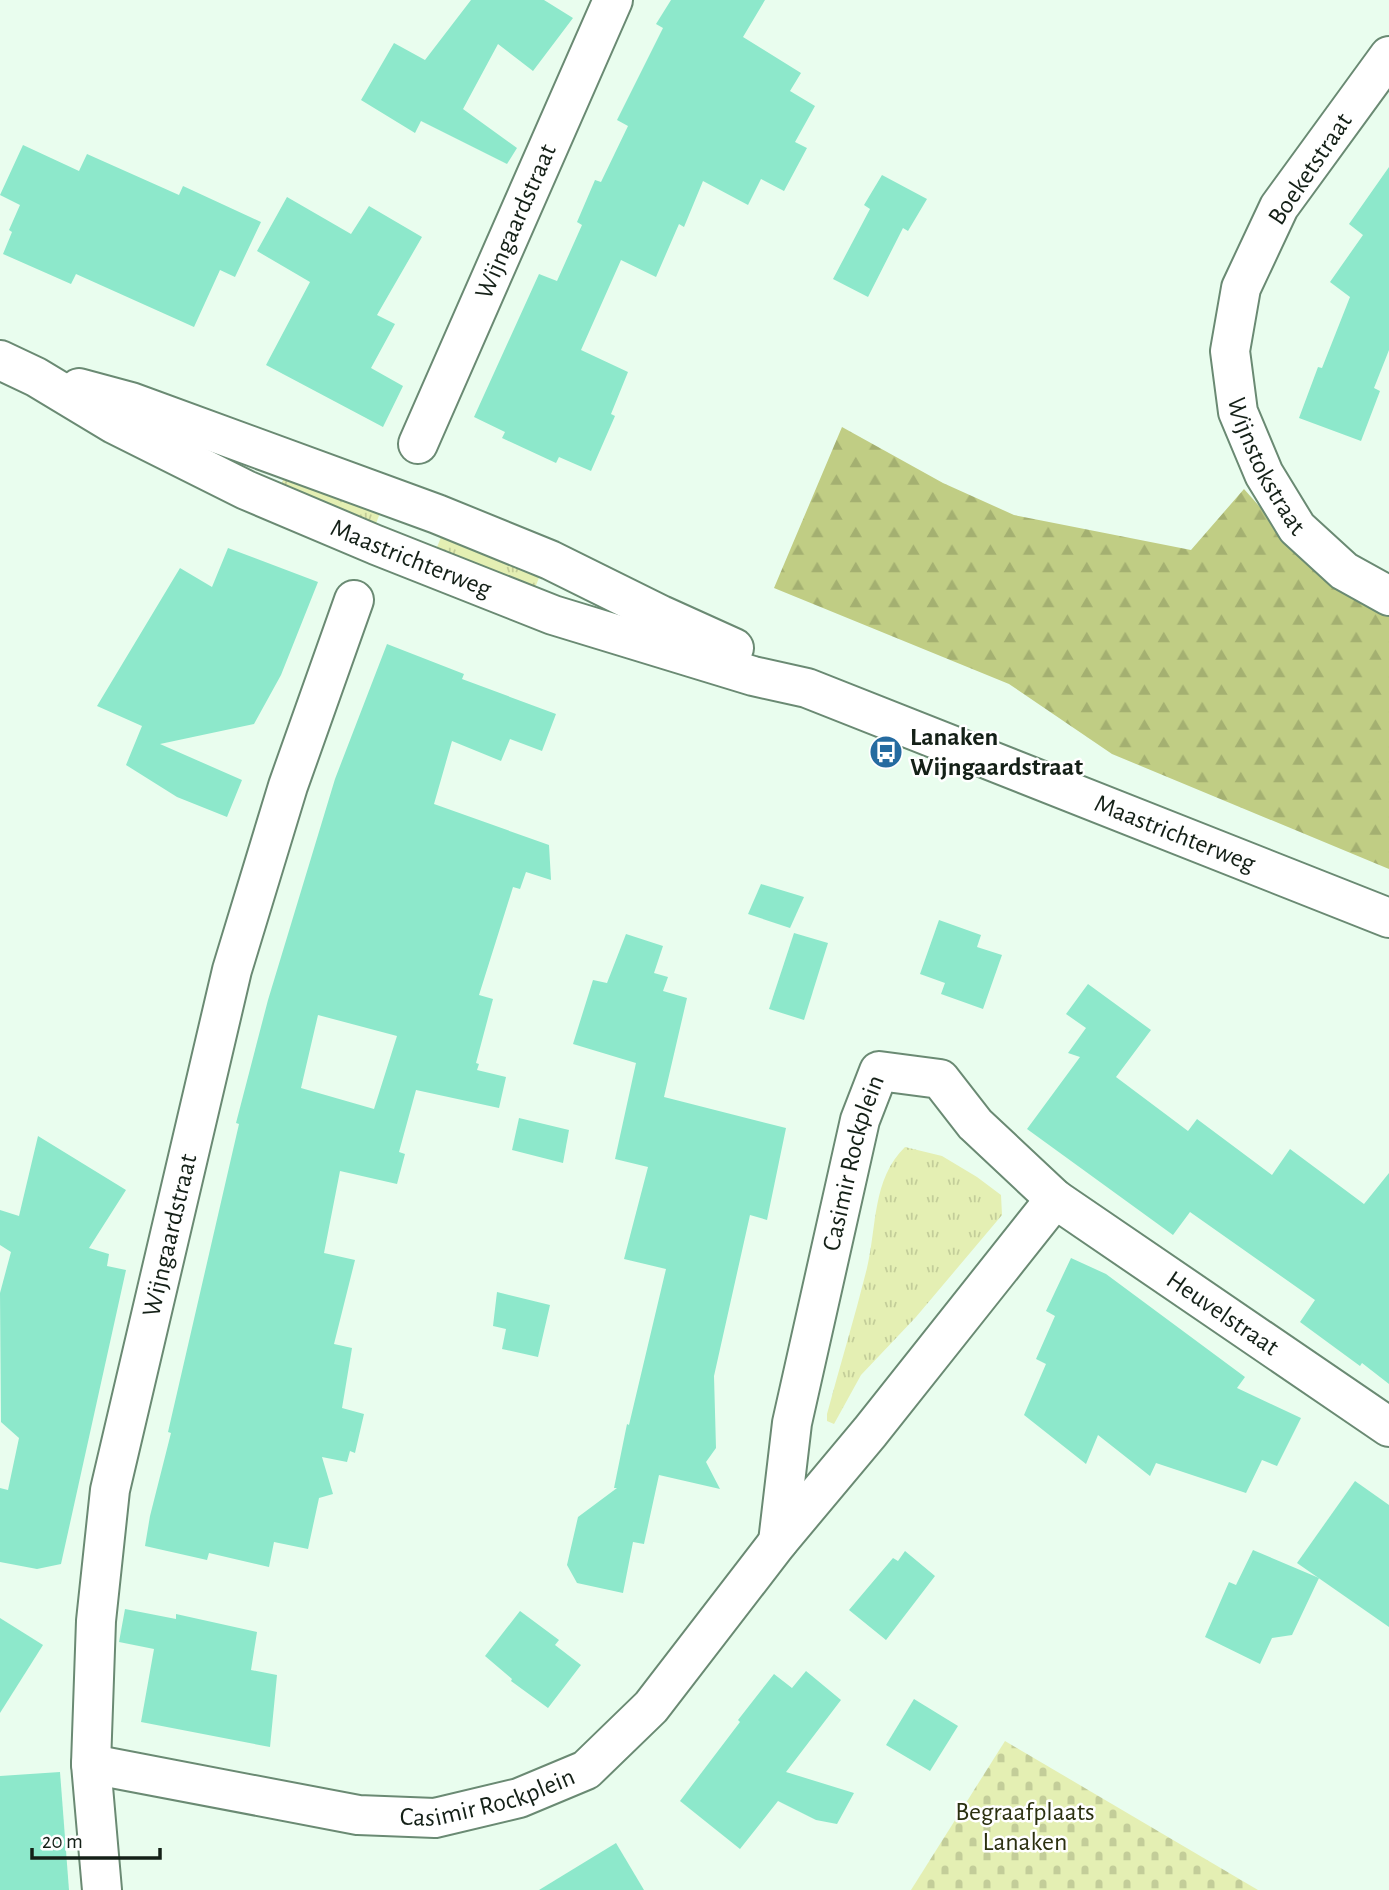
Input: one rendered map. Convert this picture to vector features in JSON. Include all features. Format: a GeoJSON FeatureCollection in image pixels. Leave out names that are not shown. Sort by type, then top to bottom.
{"type":"FeatureCollection","features":[{"type":"Feature","properties":{"kind":"street","name":"Wijngaardstraat"},"geometry":{"type":"LineString","coordinates":[[418,444],[613,0]]}},
{"type":"Feature","properties":{"kind":"street","name":"Boeketstraat"},"geometry":{"type":"LineString","coordinates":[[1241,288],[1279,207],[1389,57]]}},
{"type":"Feature","properties":{"kind":"street","name":"Wijnstokstraat"},"geometry":{"type":"LineString","coordinates":[[1241,288],[1230,351],[1238,412],[1264,474],[1297,528],[1344,571],[1389,596]]}},
{"type":"Feature","properties":{"kind":"street","name":"Maastrichterweg"},"geometry":{"type":"LineString","coordinates":[[0,360],[36,377],[114,425],[246,490],[376,545],[553,615],[753,676],[807,688],[1389,918]]}},
{"type":"Feature","properties":{"kind":"street","name":"Maastrichterweg"},"geometry":{"type":"LineString","coordinates":[[36,377],[131,402],[438,514],[550,560],[661,615],[765,661],[807,688]]}},
{"type":"Feature","properties":{"kind":"street","name":"Wijngaardstraat"},"geometry":{"type":"LineString","coordinates":[[102,1890],[91,1764],[96,1621],[113,1477],[232,970],[288,786],[354,600]]}},
{"type":"Feature","properties":{"kind":"street","name":"Casimir Rockplein"},"geometry":{"type":"LineString","coordinates":[[91,1764],[358,1815],[435,1818],[519,1798],[586,1770],[651,1707],[778,1542],[870,1432],[1055,1199],[975,1124],[940,1079],[879,1071],[860,1120],[792,1423],[778,1542]]}},
{"type":"Feature","properties":{"kind":"street","name":"Heuvelstraat"},"geometry":{"type":"LineString","coordinates":[[1055,1199],[1389,1427]]}},
{"type":"Feature","properties":{"kind":"green space"},"geometry":{"type":"Polygon","coordinates":[[[842,427],[943,483],[1014,515],[1191,550],[1244,489],[1321,576],[1389,611],[1389,869],[1112,754],[1009,684],[774,588],[842,427]]]}},
{"type":"Feature","properties":{"kind":"green space"},"geometry":{"type":"Polygon","coordinates":[[[287,470],[382,508],[373,531],[278,493],[287,470]]]}},
{"type":"Feature","properties":{"kind":"green space"},"geometry":{"type":"Polygon","coordinates":[[[443,532],[542,570],[533,593],[434,555],[443,532]]]}},
{"type":"Feature","properties":{"kind":"green space"},"geometry":{"type":"Polygon","coordinates":[[[905,1147],[942,1156],[977,1177],[1001,1195],[1002,1215],[916,1317],[861,1375],[834,1424],[827,1421],[827,1414],[867,1268],[877,1204],[887,1174],[905,1147]]]}},
{"type":"Feature","properties":{"kind":"green space","name":"Begraafplaats Lanaken"},"geometry":{"type":"Polygon","coordinates":[[[1005,1741],[1258,1890],[911,1890],[1005,1741]]]}},
{"type":"Feature","properties":{"kind":"building"},"geometry":{"type":"Polygon","coordinates":[[[471,0],[544,0],[573,18],[533,71],[498,44],[463,109],[517,148],[507,164],[421,121],[415,133],[361,100],[394,43],[425,60],[471,0]]]}},
{"type":"Feature","properties":{"kind":"building"},"geometry":{"type":"Polygon","coordinates":[[[671,0],[765,0],[743,37],[801,73],[790,91],[815,106],[795,142],[807,148],[784,191],[761,179],[748,205],[703,181],[684,227],[679,224],[656,277],[621,260],[581,350],[628,372],[611,414],[615,416],[591,471],[559,457],[556,463],[502,438],[505,432],[474,417],[539,274],[557,281],[582,225],[577,222],[595,180],[601,182],[628,126],[617,120],[663,28],[656,24],[671,0]]]}},
{"type":"Feature","properties":{"kind":"building"},"geometry":{"type":"Polygon","coordinates":[[[23,145],[79,171],[87,154],[179,195],[183,186],[261,222],[235,277],[220,270],[194,327],[76,274],[71,284],[3,254],[12,232],[9,230],[20,205],[0,195],[23,145]]]}},
{"type":"Feature","properties":{"kind":"building"},"geometry":{"type":"Polygon","coordinates":[[[1389,167],[1389,350],[1374,388],[1380,391],[1361,441],[1299,418],[1318,367],[1322,368],[1350,297],[1330,282],[1363,235],[1349,224],[1389,167]]]}},
{"type":"Feature","properties":{"kind":"building"},"geometry":{"type":"Polygon","coordinates":[[[882,175],[927,199],[908,231],[903,228],[868,297],[833,279],[870,209],[864,205],[882,175]]]}},
{"type":"Feature","properties":{"kind":"building"},"geometry":{"type":"Polygon","coordinates":[[[287,197],[351,234],[369,206],[422,237],[377,315],[395,324],[371,368],[403,386],[383,427],[266,365],[310,282],[257,251],[287,197]]]}},
{"type":"Feature","properties":{"kind":"building"},"geometry":{"type":"Polygon","coordinates":[[[228,548],[318,582],[281,675],[254,724],[160,744],[242,780],[227,817],[177,797],[126,765],[142,726],[97,706],[180,568],[212,587],[228,548]]]}},
{"type":"Feature","properties":{"kind":"building"},"geometry":{"type":"Polygon","coordinates":[[[387,644],[464,674],[462,679],[556,714],[542,751],[510,739],[501,761],[452,741],[434,804],[549,845],[551,880],[526,872],[520,889],[513,887],[479,995],[493,999],[476,1063],[479,1064],[477,1070],[506,1077],[499,1108],[416,1090],[399,1152],[405,1154],[397,1184],[340,1171],[324,1253],[355,1260],[334,1344],[352,1348],[342,1408],[364,1414],[355,1453],[350,1451],[347,1462],[322,1457],[333,1494],[319,1498],[308,1549],[274,1542],[269,1567],[209,1553],[207,1560],[145,1546],[171,1433],[168,1432],[239,1124],[236,1123],[268,1000],[335,779],[387,644]],[[318,1015],[301,1088],[374,1109],[397,1036],[318,1015]]]}},
{"type":"Feature","properties":{"kind":"building"},"geometry":{"type":"Polygon","coordinates":[[[761,884],[804,897],[790,928],[748,914],[761,884]]]}},
{"type":"Feature","properties":{"kind":"building"},"geometry":{"type":"Polygon","coordinates":[[[939,920],[981,935],[977,947],[1002,955],[983,1009],[941,994],[945,983],[920,974],[939,920]]]}},
{"type":"Feature","properties":{"kind":"building"},"geometry":{"type":"Polygon","coordinates":[[[794,933],[828,943],[804,1020],[769,1009],[794,933]]]}},
{"type":"Feature","properties":{"kind":"building"},"geometry":{"type":"Polygon","coordinates":[[[626,934],[663,946],[654,973],[668,977],[663,991],[687,998],[664,1097],[786,1128],[767,1220],[750,1215],[714,1376],[716,1448],[706,1462],[720,1489],[659,1475],[644,1544],[633,1542],[623,1593],[577,1583],[567,1565],[578,1517],[617,1488],[614,1488],[627,1424],[629,1425],[666,1269],[624,1259],[648,1167],[615,1159],[636,1063],[573,1044],[593,980],[607,983],[626,934]]]}},
{"type":"Feature","properties":{"kind":"building"},"geometry":{"type":"Polygon","coordinates":[[[1088,984],[1151,1030],[1116,1077],[1188,1131],[1197,1119],[1272,1175],[1290,1149],[1364,1204],[1389,1173],[1389,1384],[1300,1322],[1315,1300],[1190,1212],[1173,1235],[1027,1129],[1080,1057],[1068,1053],[1086,1028],[1066,1014],[1088,984]]]}},
{"type":"Feature","properties":{"kind":"building"},"geometry":{"type":"Polygon","coordinates":[[[519,1118],[569,1130],[563,1163],[512,1150],[519,1118]]]}},
{"type":"Feature","properties":{"kind":"building"},"geometry":{"type":"Polygon","coordinates":[[[38,1136],[126,1190],[89,1248],[109,1254],[107,1266],[126,1270],[61,1564],[37,1569],[0,1562],[0,1488],[8,1490],[19,1438],[1,1422],[0,1293],[11,1252],[0,1245],[0,1210],[19,1216],[38,1136]]]}},
{"type":"Feature","properties":{"kind":"building"},"geometry":{"type":"Polygon","coordinates":[[[1071,1258],[1106,1274],[1245,1377],[1237,1388],[1301,1418],[1277,1466],[1262,1460],[1246,1493],[1156,1463],[1150,1476],[1098,1435],[1086,1464],[1024,1415],[1046,1364],[1036,1359],[1055,1316],[1046,1311],[1071,1258]]]}},
{"type":"Feature","properties":{"kind":"building"},"geometry":{"type":"Polygon","coordinates":[[[497,1292],[550,1305],[538,1357],[502,1349],[506,1329],[493,1326],[497,1292]]]}},
{"type":"Feature","properties":{"kind":"building"},"geometry":{"type":"Polygon","coordinates":[[[1355,1481],[1389,1505],[1389,1627],[1297,1563],[1355,1481]]]}},
{"type":"Feature","properties":{"kind":"building"},"geometry":{"type":"Polygon","coordinates":[[[1253,1550],[1319,1578],[1292,1635],[1272,1638],[1260,1664],[1205,1637],[1229,1582],[1236,1585],[1253,1550]]]}},
{"type":"Feature","properties":{"kind":"building"},"geometry":{"type":"Polygon","coordinates":[[[905,1551],[935,1576],[886,1640],[849,1610],[893,1558],[898,1561],[905,1551]]]}},
{"type":"Feature","properties":{"kind":"building"},"geometry":{"type":"Polygon","coordinates":[[[125,1609],[176,1619],[176,1614],[257,1632],[251,1670],[277,1675],[270,1747],[141,1722],[154,1649],[119,1642],[125,1609]]]}},
{"type":"Feature","properties":{"kind":"building"},"geometry":{"type":"Polygon","coordinates":[[[520,1611],[559,1640],[555,1645],[581,1665],[548,1708],[511,1681],[512,1679],[485,1656],[520,1611]]]}},
{"type":"Feature","properties":{"kind":"building"},"geometry":{"type":"Polygon","coordinates":[[[0,1618],[43,1645],[0,1713],[0,1618]]]}},
{"type":"Feature","properties":{"kind":"building"},"geometry":{"type":"Polygon","coordinates":[[[806,1671],[841,1700],[786,1772],[854,1793],[837,1824],[816,1820],[778,1801],[740,1849],[680,1801],[774,1674],[792,1688],[806,1671]]]}},
{"type":"Feature","properties":{"kind":"building"},"geometry":{"type":"Polygon","coordinates":[[[914,1699],[958,1726],[930,1771],[886,1745],[914,1699]]]}},
{"type":"Feature","properties":{"kind":"building"},"geometry":{"type":"Polygon","coordinates":[[[60,1772],[69,1890],[0,1890],[0,1776],[60,1772]]]}},
{"type":"Feature","properties":{"kind":"building"},"geometry":{"type":"Polygon","coordinates":[[[616,1843],[644,1890],[539,1890],[616,1843]]]}},
{"type":"Feature","properties":{"kind":"place","name":"Lanaken Wijngaardstraat"},"geometry":{"type":"Point","coordinates":[886,752]}}]}
